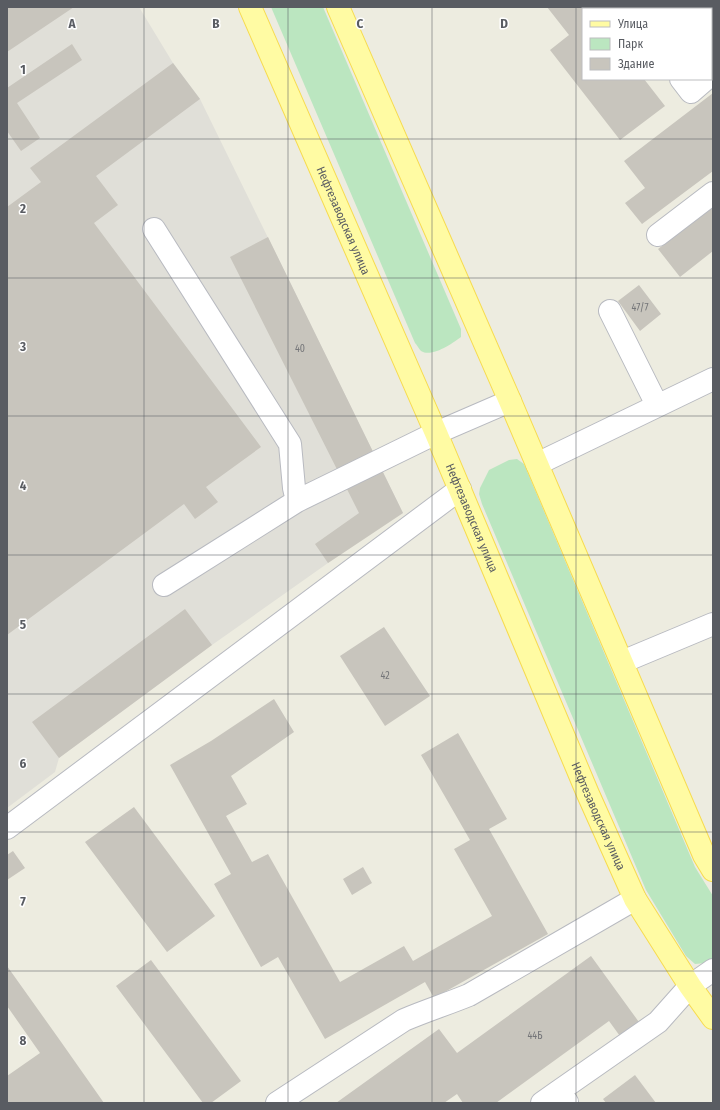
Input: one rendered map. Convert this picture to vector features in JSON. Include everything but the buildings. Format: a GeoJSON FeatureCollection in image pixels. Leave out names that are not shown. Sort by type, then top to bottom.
{"type":"FeatureCollection","features":[{"type":"Feature","properties":{"kind":"main road","name":"Нефтезаводская улица"},"geometry":{"type":"LineString","coordinates":[[250,7],[434,427],[585,786],[635,899],[690,986],[713,1018]]}},
{"type":"Feature","properties":{"kind":"main road"},"geometry":{"type":"LineString","coordinates":[[338,7],[510,401],[704,855],[713,870]]}},
{"type":"Feature","properties":{"kind":"street"},"geometry":{"type":"LineString","coordinates":[[682,80],[691,92],[705,80]]}},
{"type":"Feature","properties":{"kind":"street"},"geometry":{"type":"LineString","coordinates":[[658,235],[713,193]]}},
{"type":"Feature","properties":{"kind":"street"},"geometry":{"type":"LineString","coordinates":[[154,230],[290,444],[296,495]]}},
{"type":"Feature","properties":{"kind":"street"},"geometry":{"type":"LineString","coordinates":[[610,311],[657,405]]}},
{"type":"Feature","properties":{"kind":"street"},"geometry":{"type":"LineString","coordinates":[[537,464],[713,378]]}},
{"type":"Feature","properties":{"kind":"street"},"geometry":{"type":"LineString","coordinates":[[164,584],[296,495],[434,427],[510,401]]}},
{"type":"Feature","properties":{"kind":"street"},"geometry":{"type":"LineString","coordinates":[[7,828],[460,489]]}},
{"type":"Feature","properties":{"kind":"street"},"geometry":{"type":"LineString","coordinates":[[622,662],[713,624]]}},
{"type":"Feature","properties":{"kind":"street"},"geometry":{"type":"LineString","coordinates":[[278,1103],[404,1020],[469,995],[635,899]]}},
{"type":"Feature","properties":{"kind":"street"},"geometry":{"type":"LineString","coordinates":[[556,1099],[658,1022],[690,986],[713,970]]}},
{"type":"Feature","properties":{"kind":"shaded area"},"geometry":{"type":"Polygon","coordinates":[[[7,7],[139,7],[173,63],[200,99],[403,513],[328,563],[212,645],[59,758],[55,772],[7,808],[7,7]]]}},
{"type":"Feature","properties":{"kind":"green space"},"geometry":{"type":"Polygon","coordinates":[[[271,7],[323,7],[461,329],[461,337],[442,349],[431,353],[426,353],[421,351],[415,343],[271,7]]]}},
{"type":"Feature","properties":{"kind":"green space"},"geometry":{"type":"Polygon","coordinates":[[[517,459],[524,464],[695,867],[713,896],[713,960],[706,963],[695,964],[686,956],[646,890],[482,504],[479,494],[480,488],[489,470],[509,460],[517,459]]]}}]}
